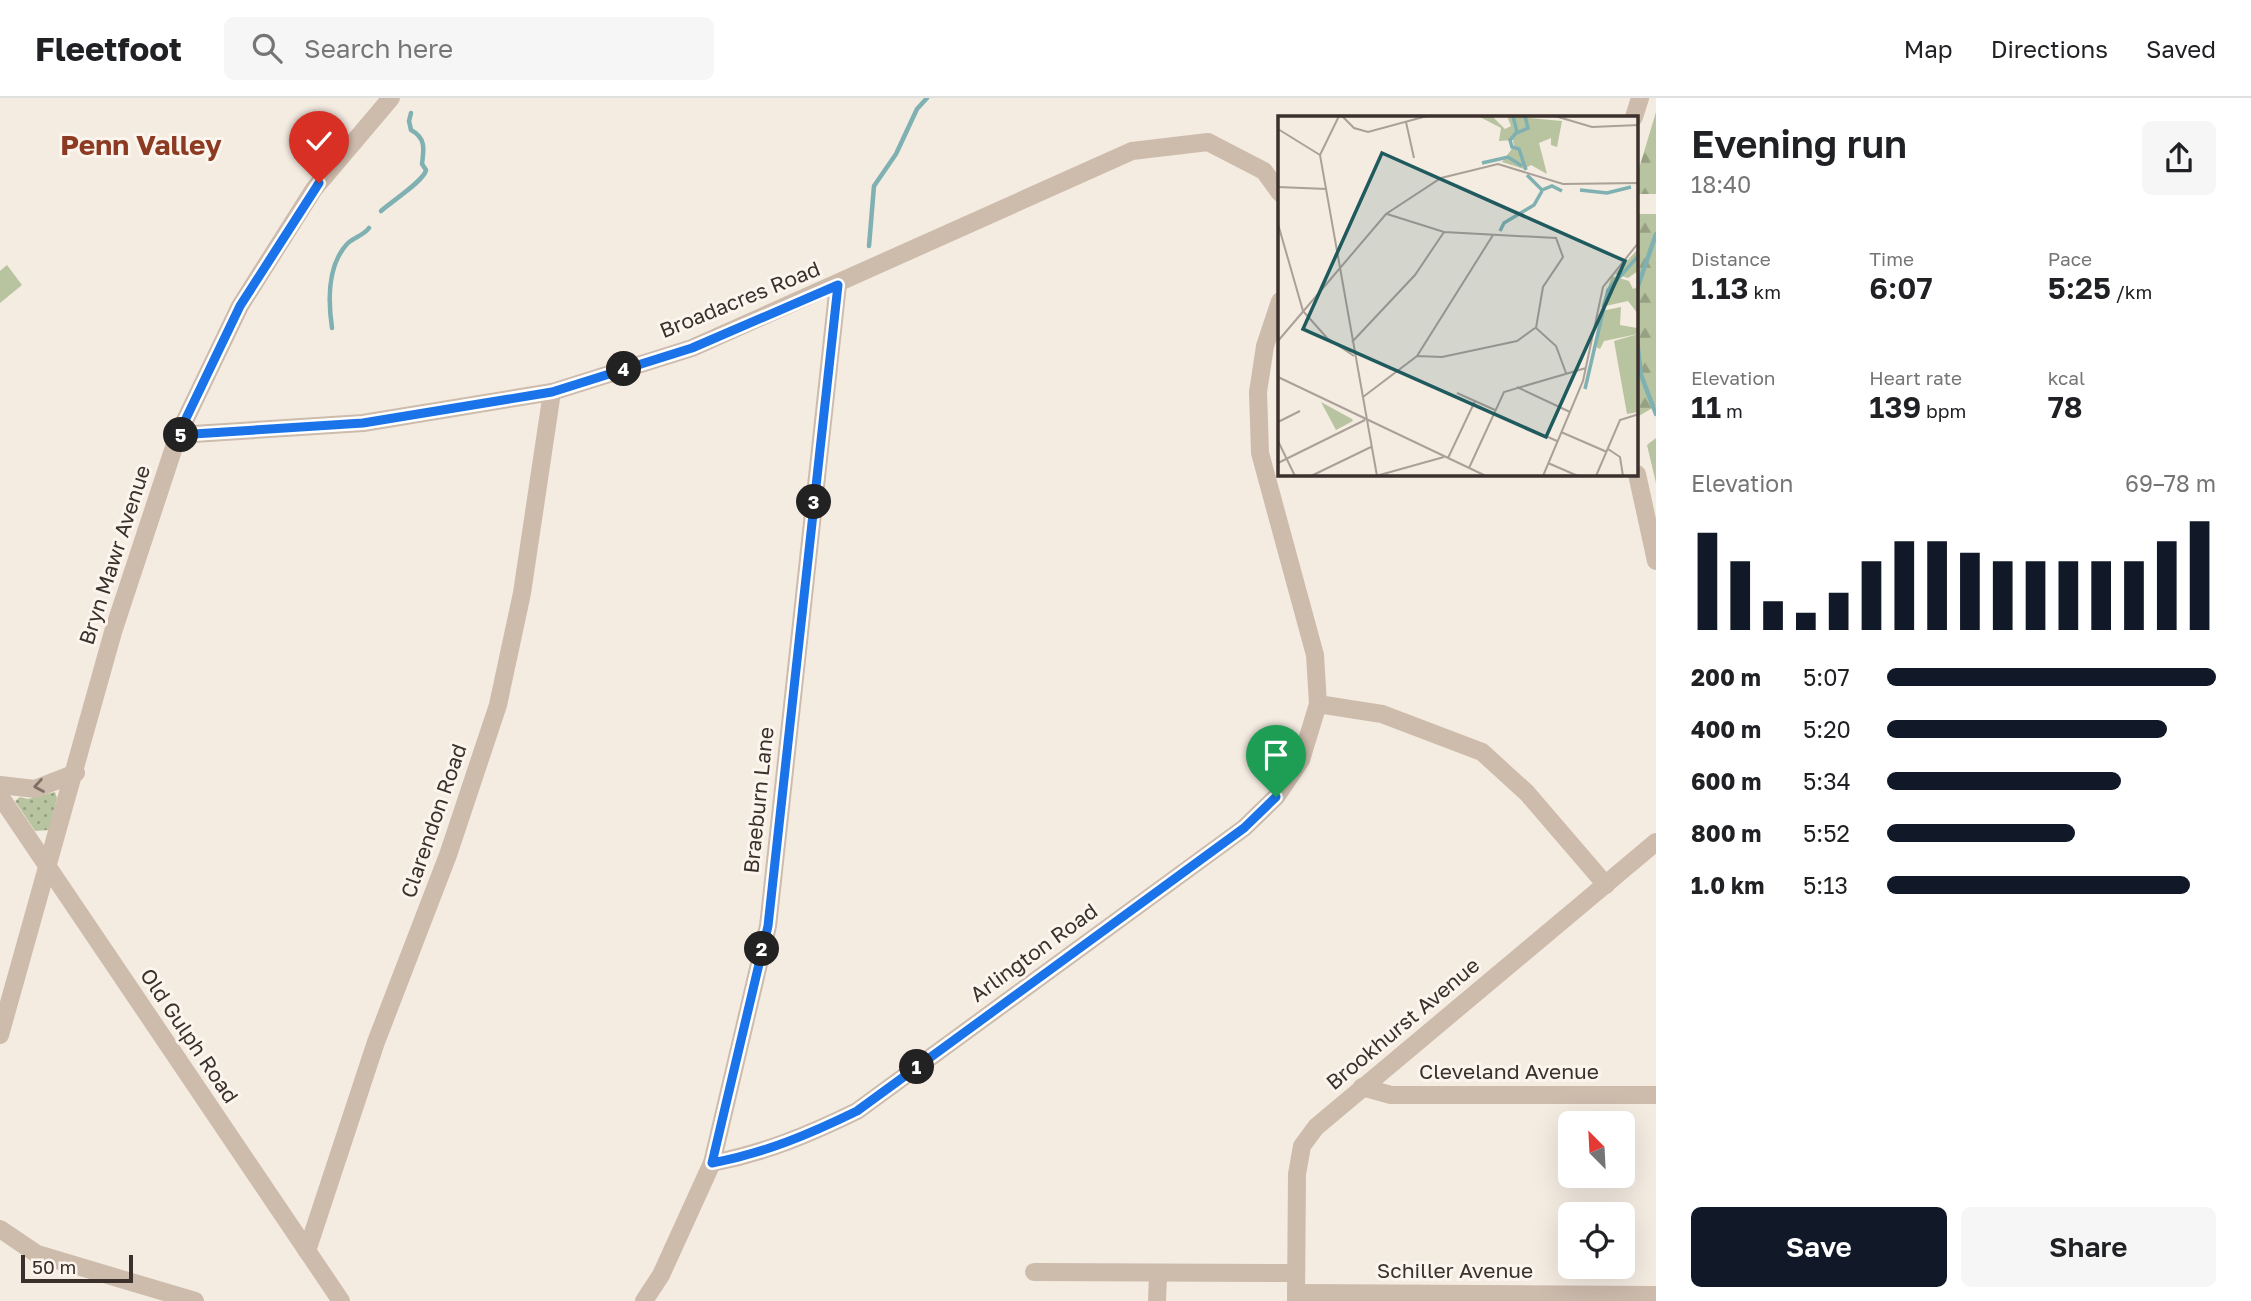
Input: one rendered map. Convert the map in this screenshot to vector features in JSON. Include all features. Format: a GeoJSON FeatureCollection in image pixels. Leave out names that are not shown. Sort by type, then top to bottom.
{"type":"FeatureCollection","features":[{"type":"Feature","properties":{"kind":"street","name":"Bryn Mawr Avenue"},"geometry":{"type":"LineString","coordinates":[[0,1035],[76,773],[113,632],[178,435],[247,294],[314,189],[391,98]]}},
{"type":"Feature","properties":{"kind":"street"},"geometry":{"type":"LineString","coordinates":[[1634,116],[1640,98]]}},
{"type":"Feature","properties":{"kind":"street","name":"Broadacres Road"},"geometry":{"type":"LineString","coordinates":[[178,435],[363,423],[552,392],[692,348],[838,285],[1132,151],[1208,142],[1264,171],[1278,189]]}},
{"type":"Feature","properties":{"kind":"street","name":"Braeburn Lane"},"geometry":{"type":"LineString","coordinates":[[644,1301],[660,1275],[712,1163],[768,926],[838,285]]}},
{"type":"Feature","properties":{"kind":"street"},"geometry":{"type":"LineString","coordinates":[[1278,307],[1265,346],[1258,392],[1260,453],[1315,654],[1318,704],[1382,714],[1482,751],[1527,793],[1606,885]]}},
{"type":"Feature","properties":{"kind":"street","name":"Clarendon Road"},"geometry":{"type":"LineString","coordinates":[[307,1251],[376,1042],[448,855],[498,705],[522,593],[552,392]]}},
{"type":"Feature","properties":{"kind":"street"},"geometry":{"type":"LineString","coordinates":[[1637,476],[1656,561]]}},
{"type":"Feature","properties":{"kind":"street","name":"Arlington Road"},"geometry":{"type":"LineString","coordinates":[[712,1163],[758,1154],[811,1134],[857,1111],[1244,828],[1276,797],[1301,760],[1318,704]]}},
{"type":"Feature","properties":{"kind":"street"},"geometry":{"type":"LineString","coordinates":[[0,785],[35,789],[76,773]]}},
{"type":"Feature","properties":{"kind":"street","name":"Old Gulph Road"},"geometry":{"type":"LineString","coordinates":[[0,796],[341,1301]]}},
{"type":"Feature","properties":{"kind":"street","name":"Brookhurst Avenue"},"geometry":{"type":"LineString","coordinates":[[1296,1297],[1297,1174],[1302,1146],[1316,1127],[1656,842]]}},
{"type":"Feature","properties":{"kind":"street","name":"Cleveland Avenue"},"geometry":{"type":"LineString","coordinates":[[1362,1087],[1391,1095],[1656,1095]]}},
{"type":"Feature","properties":{"kind":"street"},"geometry":{"type":"LineString","coordinates":[[0,1229],[37,1255],[195,1301]]}},
{"type":"Feature","properties":{"kind":"street"},"geometry":{"type":"LineString","coordinates":[[1034,1272],[1158,1275],[1296,1273]]}},
{"type":"Feature","properties":{"kind":"street"},"geometry":{"type":"LineString","coordinates":[[1157,1301],[1158,1275]]}},
{"type":"Feature","properties":{"kind":"street","name":"Schiller Avenue"},"geometry":{"type":"LineString","coordinates":[[1296,1297],[1656,1295]]}},
{"type":"Feature","properties":{"kind":"green space"},"geometry":{"type":"Polygon","coordinates":[[[1656,112],[1656,194],[1638,194],[1638,172],[1656,112]]]}},
{"type":"Feature","properties":{"kind":"green space"},"geometry":{"type":"Polygon","coordinates":[[[1638,214],[1656,214],[1656,406],[1638,416],[1638,214]]]}},
{"type":"Feature","properties":{"kind":"green space"},"geometry":{"type":"Polygon","coordinates":[[[7,265],[22,285],[0,303],[0,271],[7,265]]]}},
{"type":"Feature","properties":{"kind":"green space"},"geometry":{"type":"Polygon","coordinates":[[[1656,438],[1656,483],[1647,445],[1656,438]]]}},
{"type":"Feature","properties":{"kind":"green space"},"geometry":{"type":"Polygon","coordinates":[[[55,792],[57,798],[49,830],[35,831],[15,801],[20,797],[28,799],[55,792]]]}},
{"type":"Feature","properties":{"kind":"waterway"},"geometry":{"type":"LineString","coordinates":[[869,246],[874,186],[896,154],[917,109],[927,98]]}},
{"type":"Feature","properties":{"kind":"waterway"},"geometry":{"type":"LineString","coordinates":[[381,211],[414,185],[426,170],[422,164],[422,140],[411,130],[411,113]]}},
{"type":"Feature","properties":{"kind":"waterway"},"geometry":{"type":"LineString","coordinates":[[332,328],[332,273],[347,244],[369,228]]}},
{"type":"Feature","properties":{"kind":"waterway"},"geometry":{"type":"LineString","coordinates":[[1638,286],[1656,234]]}},
{"type":"Feature","properties":{"kind":"waterway"},"geometry":{"type":"LineString","coordinates":[[1638,349],[1641,375],[1656,414]]}},
{"type":"Feature","properties":{"kind":"district","name":"Penn Valley"},"geometry":{"type":"Point","coordinates":[141,145]}},
{"type":"Feature","properties":{"kind":"route"},"geometry":{"type":"LineString","coordinates":[[319,183],[240,306],[178,435],[363,423],[552,392],[692,348],[838,285],[768,926],[712,1163],[758,1154],[811,1134],[857,1111],[1244,828],[1276,797]]}}]}
